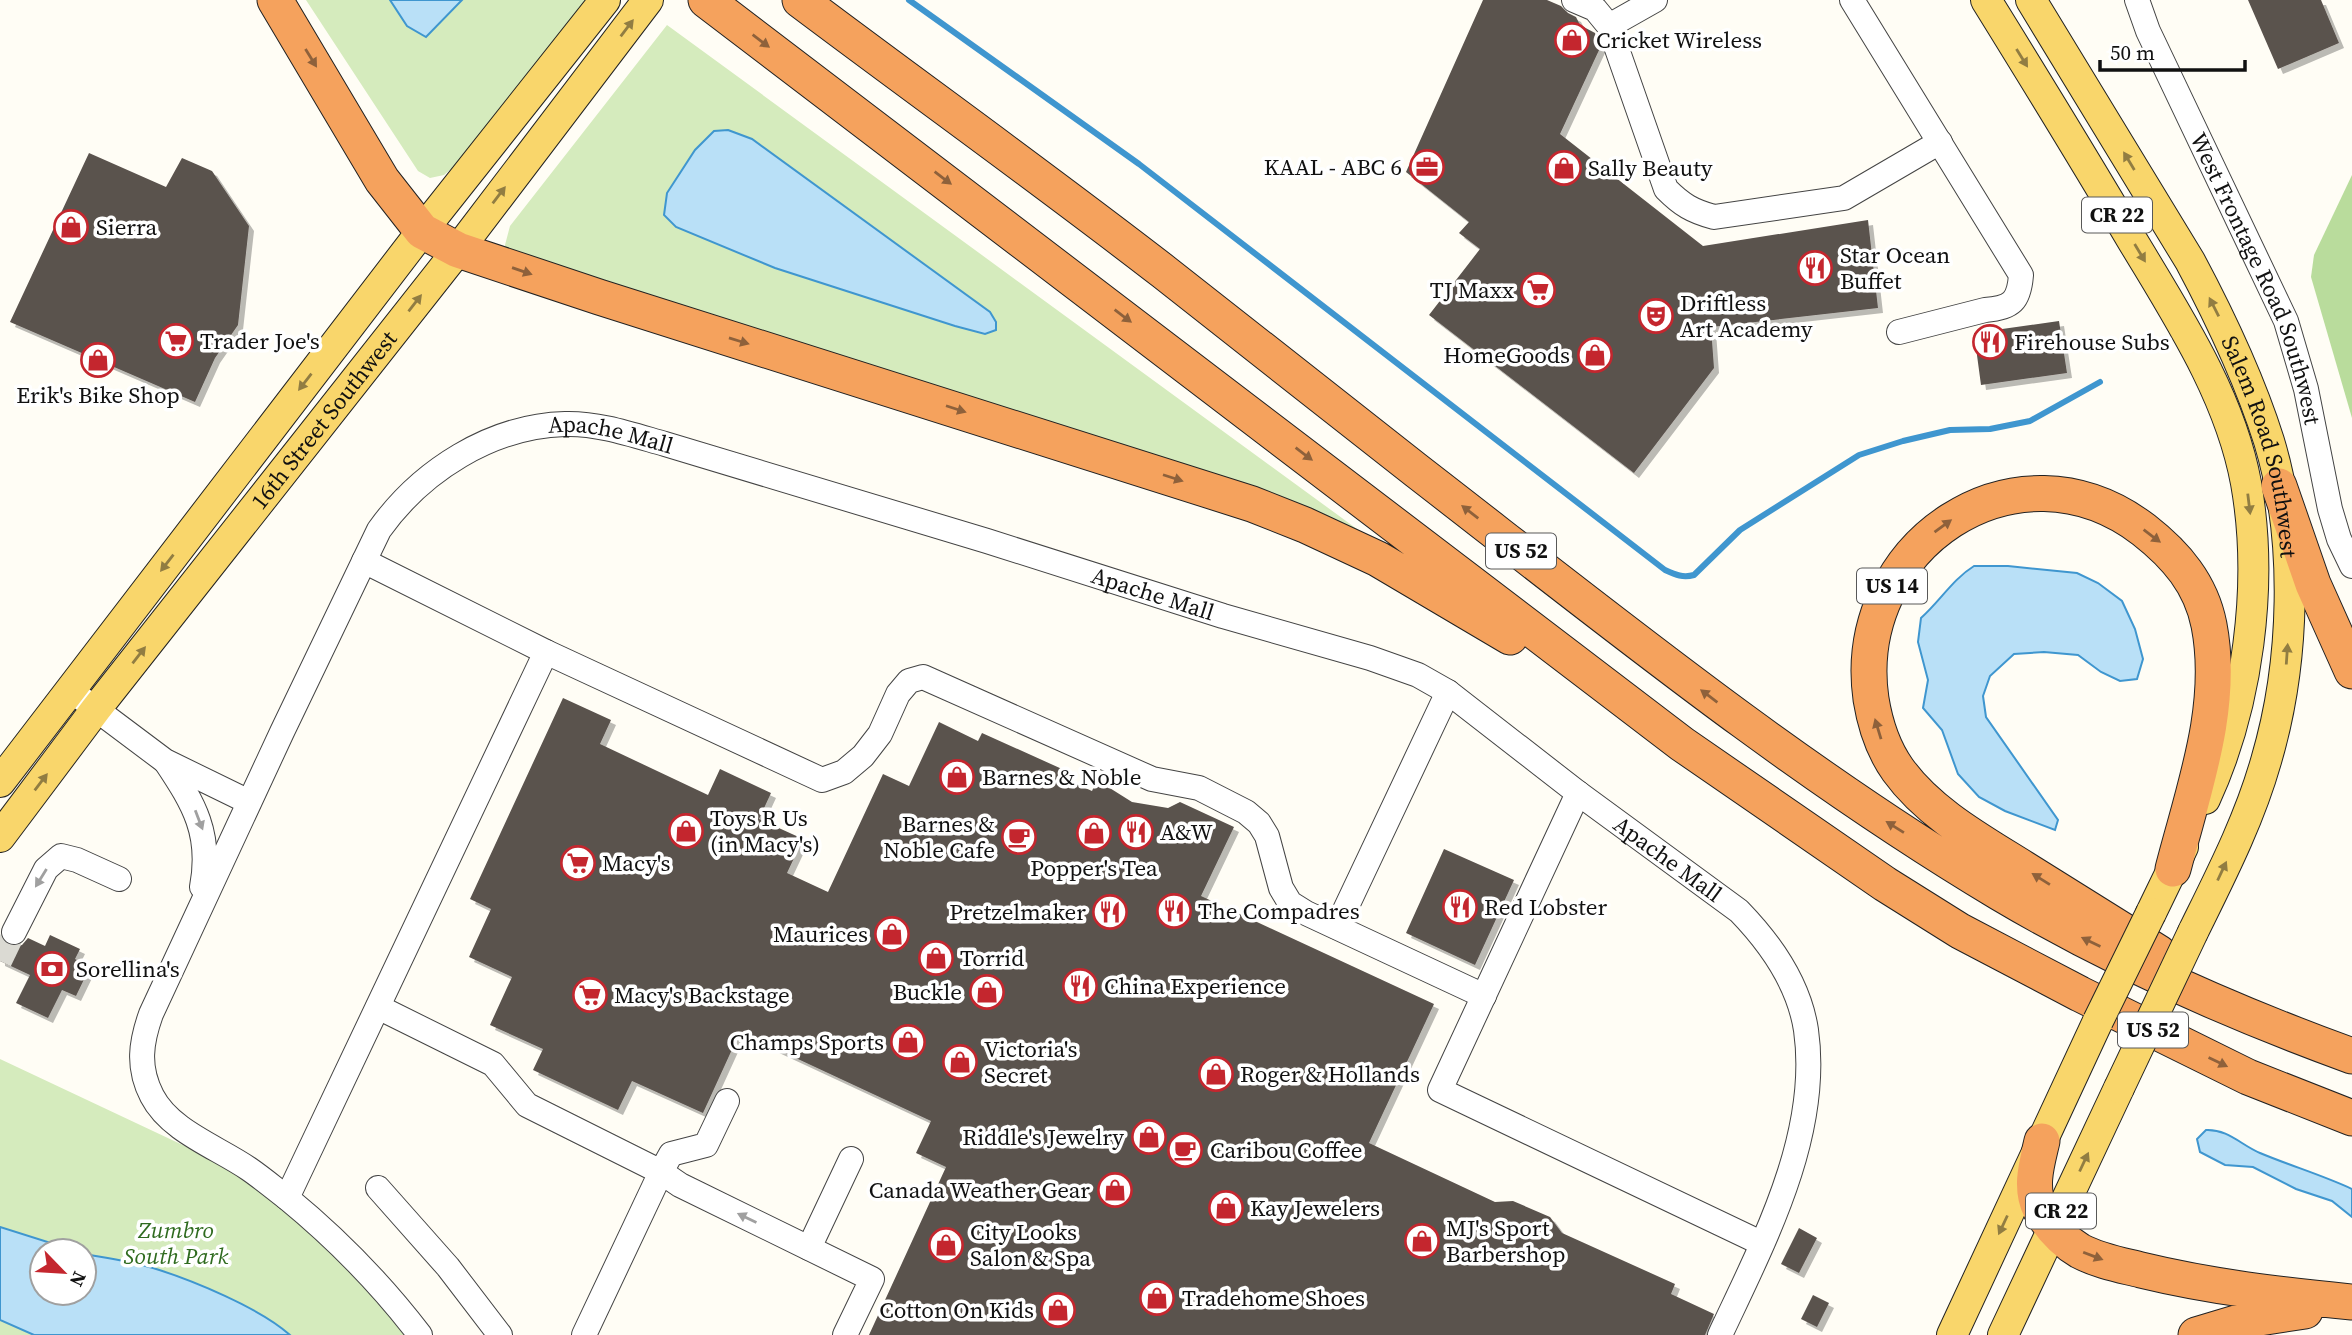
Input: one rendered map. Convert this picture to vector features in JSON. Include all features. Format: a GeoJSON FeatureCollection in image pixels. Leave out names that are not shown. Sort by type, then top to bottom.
{"type":"FeatureCollection","features":[{"type":"Feature","properties":{"kind":"highway"},"geometry":{"type":"LineString","coordinates":[[275,0],[382,180],[422,231],[457,250],[599,298],[1252,504],[1305,525],[1378,559],[1459,606],[1682,744]]}},
{"type":"Feature","properties":{"kind":"highway","name":"US 52"},"geometry":{"type":"LineString","coordinates":[[706,0],[1682,744],[1885,884],[1960,931],[2080,995],[2248,1077],[2352,1118]]}},
{"type":"Feature","properties":{"kind":"highway","name":"US 52"},"geometry":{"type":"LineString","coordinates":[[800,0],[1163,272],[1619,628],[1770,742],[1889,823],[2003,894],[2074,933],[2166,979],[2286,1032],[2352,1056]]}},
{"type":"Feature","properties":{"kind":"highway"},"geometry":{"type":"LineString","coordinates":[[2279,486],[2313,584],[2352,671]]}},
{"type":"Feature","properties":{"kind":"highway","name":"US 14"},"geometry":{"type":"LineString","coordinates":[[2173,869],[2208,732],[2213,667],[2203,601],[2187,572],[2166,547],[2137,524],[2110,508],[2080,497],[2059,493],[2005,496],[1976,506],[1946,522],[1923,541],[1906,562],[1879,611],[1872,635],[1869,683],[1873,712],[1883,744],[1898,770],[1931,803],[1971,836],[2286,1032]]}},
{"type":"Feature","properties":{"kind":"highway"},"geometry":{"type":"LineString","coordinates":[[2042,1141],[2034,1186],[2040,1208],[2053,1229],[2081,1251],[2136,1269],[2201,1284],[2352,1303]]}},
{"type":"Feature","properties":{"kind":"highway"},"geometry":{"type":"LineString","coordinates":[[2196,1335],[2246,1320],[2352,1303]]}},
{"type":"Feature","properties":{"kind":"main road","name":"16th Street Southwest"},"geometry":{"type":"LineString","coordinates":[[0,782],[422,231],[605,0]]}},
{"type":"Feature","properties":{"kind":"main road","name":"16th Street Southwest"},"geometry":{"type":"LineString","coordinates":[[0,837],[96,709],[457,250],[648,0]]}},
{"type":"Feature","properties":{"kind":"main road","name":"Salem Road Southwest"},"geometry":{"type":"LineString","coordinates":[[1986,0],[2175,311],[2213,384],[2234,437],[2246,481],[2253,534],[2251,618],[2246,657],[2225,747],[2210,788],[2173,869]]}},
{"type":"Feature","properties":{"kind":"main road","name":"Salem Road Southwest"},"geometry":{"type":"LineString","coordinates":[[2031,0],[2178,241],[2213,304],[2251,390],[2269,442],[2279,486],[2287,546],[2289,593],[2285,680],[2266,763],[2250,809],[2053,1229]]}},
{"type":"Feature","properties":{"kind":"main road","name":"US 14"},"geometry":{"type":"LineString","coordinates":[[1952,1335],[2076,1068],[2173,869]]}},
{"type":"Feature","properties":{"kind":"main road","name":"CR 22"},"geometry":{"type":"LineString","coordinates":[[2003,1335],[2053,1229]]}},
{"type":"Feature","properties":{"kind":"street"},"geometry":{"type":"LineString","coordinates":[[1574,0],[1595,9],[1609,26],[1666,189],[1679,202],[1695,212],[1714,217],[1844,198],[1940,142]]}},
{"type":"Feature","properties":{"kind":"street"},"geometry":{"type":"LineString","coordinates":[[1609,26],[1655,0]]}},
{"type":"Feature","properties":{"kind":"street"},"geometry":{"type":"LineString","coordinates":[[1852,0],[2021,275],[2020,293],[2012,303],[1999,309],[1985,310],[1899,332]]}},
{"type":"Feature","properties":{"kind":"street","name":"West Frontage Road Southwest"},"geometry":{"type":"LineString","coordinates":[[2137,0],[2148,31],[2286,321],[2306,389],[2330,509],[2339,539],[2352,566]]}},
{"type":"Feature","properties":{"kind":"street","name":"Apache Mall"},"geometry":{"type":"LineString","coordinates":[[197,914],[379,530],[393,510],[436,471],[460,456],[512,433],[538,427],[566,424],[590,426],[676,447],[1223,616],[1370,658],[1418,675],[1448,692],[1578,793],[1739,911],[1758,930],[1778,957],[1798,1000],[1806,1040],[1806,1090],[1802,1120],[1783,1194],[1720,1335]]}},
{"type":"Feature","properties":{"kind":"street"},"geometry":{"type":"LineString","coordinates":[[364,561],[546,652],[822,780],[844,772],[863,757],[880,734],[898,694],[909,681],[923,677],[1152,779],[1199,788],[1246,812],[1259,822],[1267,836],[1281,888],[1290,903],[1483,996]]}},
{"type":"Feature","properties":{"kind":"street"},"geometry":{"type":"LineString","coordinates":[[287,1198],[546,652]]}},
{"type":"Feature","properties":{"kind":"street"},"geometry":{"type":"LineString","coordinates":[[69,689],[165,761],[249,802]]}},
{"type":"Feature","properties":{"kind":"street"},"geometry":{"type":"LineString","coordinates":[[1337,927],[1448,692]]}},
{"type":"Feature","properties":{"kind":"street"},"geometry":{"type":"LineString","coordinates":[[165,761],[191,802],[202,827],[206,849],[197,914],[142,1039],[145,1080],[164,1112],[287,1198],[365,1268],[420,1335]]}},
{"type":"Feature","properties":{"kind":"street"},"geometry":{"type":"LineString","coordinates":[[1578,793],[1440,1090],[1761,1243]]}},
{"type":"Feature","properties":{"kind":"street"},"geometry":{"type":"LineString","coordinates":[[14,932],[46,869],[61,856],[120,879]]}},
{"type":"Feature","properties":{"kind":"street"},"geometry":{"type":"LineString","coordinates":[[378,1007],[493,1064],[527,1105],[661,1172],[680,1185],[872,1279],[845,1335]]}},
{"type":"Feature","properties":{"kind":"street"},"geometry":{"type":"LineString","coordinates":[[584,1335],[671,1154],[706,1144],[727,1101]]}},
{"type":"Feature","properties":{"kind":"street"},"geometry":{"type":"LineString","coordinates":[[809,1248],[851,1159]]}},
{"type":"Feature","properties":{"kind":"street"},"geometry":{"type":"LineString","coordinates":[[378,1188],[448,1267],[500,1335]]}},
{"type":"Feature","properties":{"kind":"green space"},"geometry":{"type":"Polygon","coordinates":[[[306,0],[589,0],[458,163],[444,175],[430,178],[418,171],[306,0]]]}},
{"type":"Feature","properties":{"kind":"green space"},"geometry":{"type":"Polygon","coordinates":[[[667,25],[1357,529],[1352,535],[506,254],[505,245],[510,226],[667,25]]]}},
{"type":"Feature","properties":{"kind":"green space"},"geometry":{"type":"Polygon","coordinates":[[[2352,175],[2352,418],[2311,277],[2314,255],[2352,175]]]}},
{"type":"Feature","properties":{"kind":"green space","name":"Zumbro South Park"},"geometry":{"type":"Polygon","coordinates":[[[0,1059],[274,1188],[420,1335],[0,1335],[0,1059]]]}},
{"type":"Feature","properties":{"kind":"water"},"geometry":{"type":"Polygon","coordinates":[[[390,0],[462,0],[426,37],[407,26],[390,0]]]}},
{"type":"Feature","properties":{"kind":"water"},"geometry":{"type":"Polygon","coordinates":[[[728,130],[752,139],[990,312],[996,322],[996,330],[985,334],[955,326],[775,268],[676,227],[664,215],[667,193],[695,150],[714,131],[728,130]]]}},
{"type":"Feature","properties":{"kind":"water"},"geometry":{"type":"Polygon","coordinates":[[[1974,566],[2008,566],[2077,573],[2098,583],[2122,601],[2135,629],[2143,659],[2137,679],[2120,681],[2101,672],[2078,655],[2044,652],[2014,654],[1990,676],[1983,696],[1986,717],[2058,820],[2055,830],[2005,811],[1979,797],[1958,774],[1942,730],[1923,708],[1928,680],[1918,642],[1921,618],[1974,566]]]}},
{"type":"Feature","properties":{"kind":"water"},"geometry":{"type":"Polygon","coordinates":[[[2206,1130],[2221,1132],[2260,1153],[2352,1189],[2352,1217],[2332,1201],[2296,1189],[2253,1167],[2225,1165],[2200,1152],[2197,1139],[2206,1130]]]}},
{"type":"Feature","properties":{"kind":"water"},"geometry":{"type":"Polygon","coordinates":[[[0,1227],[32,1237],[28,1237],[28,1307],[98,1307],[98,1256],[136,1263],[206,1287],[244,1305],[290,1335],[34,1335],[0,1320],[0,1227]]]}},
{"type":"Feature","properties":{"kind":"building"},"geometry":{"type":"Polygon","coordinates":[[[1483,0],[1547,0],[1561,6],[1576,17],[1580,25],[1595,33],[1600,48],[1560,134],[1703,246],[1868,220],[1878,308],[1711,327],[1714,368],[1634,473],[1429,315],[1480,249],[1459,233],[1469,222],[1406,172],[1483,0]]]}},
{"type":"Feature","properties":{"kind":"building"},"geometry":{"type":"Polygon","coordinates":[[[2248,0],[2321,0],[2339,43],[2278,69],[2248,0]]]}},
{"type":"Feature","properties":{"kind":"building"},"geometry":{"type":"Polygon","coordinates":[[[89,153],[166,187],[182,158],[212,171],[249,226],[238,325],[215,358],[195,402],[10,322],[89,153]]]}},
{"type":"Feature","properties":{"kind":"building"},"geometry":{"type":"Polygon","coordinates":[[[2059,321],[2067,373],[1981,385],[1974,333],[2059,321]]]}},
{"type":"Feature","properties":{"kind":"building"},"geometry":{"type":"Polygon","coordinates":[[[563,698],[611,720],[600,744],[708,795],[720,769],[771,793],[759,819],[803,839],[787,873],[828,892],[883,774],[909,786],[939,722],[978,741],[982,733],[1062,769],[1058,776],[1092,791],[1097,780],[1132,802],[1168,808],[1180,802],[1234,827],[1201,896],[1434,1004],[1369,1143],[1495,1202],[1513,1201],[1550,1217],[1562,1233],[1675,1284],[1671,1294],[1714,1314],[1705,1335],[869,1335],[946,1167],[916,1153],[931,1121],[740,1032],[703,1113],[632,1081],[618,1110],[533,1070],[543,1049],[490,1025],[512,977],[469,957],[491,909],[470,899],[563,698]]]}},
{"type":"Feature","properties":{"kind":"building","name":"Red Lobster"},"geometry":{"type":"Polygon","coordinates":[[[1444,849],[1514,880],[1475,965],[1406,933],[1444,849]]]}},
{"type":"Feature","properties":{"kind":"building"},"geometry":{"type":"Polygon","coordinates":[[[50,935],[80,949],[75,959],[90,967],[76,996],[62,990],[48,1018],[16,1003],[30,975],[0,961],[0,936],[7,945],[14,947],[22,945],[28,938],[45,946],[50,935]]]}},
{"type":"Feature","properties":{"kind":"building"},"geometry":{"type":"Polygon","coordinates":[[[1799,1228],[1817,1238],[1799,1273],[1781,1264],[1799,1228]]]}},
{"type":"Feature","properties":{"kind":"building"},"geometry":{"type":"Polygon","coordinates":[[[1813,1295],[1829,1303],[1817,1327],[1801,1319],[1813,1295]]]}},
{"type":"Feature","properties":{"kind":"waterway"},"geometry":{"type":"LineString","coordinates":[[909,0],[1139,164],[1665,570],[1676,575],[1694,575],[1740,530],[1859,455],[1950,430],[1990,429],[2030,421],[2100,382]]}},
{"type":"Feature","properties":{"kind":"tunnel"},"geometry":{"type":"LineString","coordinates":[[0,961],[14,932]]}},
{"type":"Feature","properties":{"kind":"place","name":"Cricket Wireless"},"geometry":{"type":"Point","coordinates":[1572,40]}},
{"type":"Feature","properties":{"kind":"place","name":"KAAL - ABC 6"},"geometry":{"type":"Point","coordinates":[1427,167]}},
{"type":"Feature","properties":{"kind":"place","name":"Sally Beauty"},"geometry":{"type":"Point","coordinates":[1564,168]}},
{"type":"Feature","properties":{"kind":"place","name":"Sierra"},"geometry":{"type":"Point","coordinates":[71,227]}},
{"type":"Feature","properties":{"kind":"place","name":"Star Ocean Buffet"},"geometry":{"type":"Point","coordinates":[1815,268]}},
{"type":"Feature","properties":{"kind":"place","name":"TJ Maxx"},"geometry":{"type":"Point","coordinates":[1538,290]}},
{"type":"Feature","properties":{"kind":"place","name":"Driftless Art Academy"},"geometry":{"type":"Point","coordinates":[1656,316]}},
{"type":"Feature","properties":{"kind":"place","name":"Trader Joe's"},"geometry":{"type":"Point","coordinates":[176,341]}},
{"type":"Feature","properties":{"kind":"place","name":"Firehouse Subs"},"geometry":{"type":"Point","coordinates":[1990,342]}},
{"type":"Feature","properties":{"kind":"place","name":"HomeGoods"},"geometry":{"type":"Point","coordinates":[1595,355]}},
{"type":"Feature","properties":{"kind":"place","name":"Erik's Bike Shop"},"geometry":{"type":"Point","coordinates":[98,360]}},
{"type":"Feature","properties":{"kind":"place","name":"Barnes & Noble"},"geometry":{"type":"Point","coordinates":[957,777]}},
{"type":"Feature","properties":{"kind":"place","name":"Toys R Us (in Macy's)"},"geometry":{"type":"Point","coordinates":[686,831]}},
{"type":"Feature","properties":{"kind":"place","name":"A&W"},"geometry":{"type":"Point","coordinates":[1136,832]}},
{"type":"Feature","properties":{"kind":"place","name":"Popper's Tea"},"geometry":{"type":"Point","coordinates":[1094,833]}},
{"type":"Feature","properties":{"kind":"place","name":"Barnes & Noble Cafe"},"geometry":{"type":"Point","coordinates":[1019,837]}},
{"type":"Feature","properties":{"kind":"place","name":"Macy's"},"geometry":{"type":"Point","coordinates":[578,863]}},
{"type":"Feature","properties":{"kind":"place","name":"Red Lobster"},"geometry":{"type":"Point","coordinates":[1460,907]}},
{"type":"Feature","properties":{"kind":"place","name":"The Compadres"},"geometry":{"type":"Point","coordinates":[1174,911]}},
{"type":"Feature","properties":{"kind":"place","name":"Pretzelmaker"},"geometry":{"type":"Point","coordinates":[1110,912]}},
{"type":"Feature","properties":{"kind":"place","name":"Maurices"},"geometry":{"type":"Point","coordinates":[892,934]}},
{"type":"Feature","properties":{"kind":"place","name":"Torrid"},"geometry":{"type":"Point","coordinates":[936,958]}},
{"type":"Feature","properties":{"kind":"place","name":"Sorellina's"},"geometry":{"type":"Point","coordinates":[52,969]}},
{"type":"Feature","properties":{"kind":"place","name":"China Experience"},"geometry":{"type":"Point","coordinates":[1080,986]}},
{"type":"Feature","properties":{"kind":"place","name":"Buckle"},"geometry":{"type":"Point","coordinates":[987,992]}},
{"type":"Feature","properties":{"kind":"place","name":"Macy's Backstage"},"geometry":{"type":"Point","coordinates":[590,995]}},
{"type":"Feature","properties":{"kind":"place","name":"Champs Sports"},"geometry":{"type":"Point","coordinates":[908,1042]}},
{"type":"Feature","properties":{"kind":"place","name":"Victoria's Secret"},"geometry":{"type":"Point","coordinates":[960,1062]}},
{"type":"Feature","properties":{"kind":"place","name":"Roger & Hollands"},"geometry":{"type":"Point","coordinates":[1216,1074]}},
{"type":"Feature","properties":{"kind":"place","name":"Riddle's Jewelry"},"geometry":{"type":"Point","coordinates":[1149,1137]}},
{"type":"Feature","properties":{"kind":"place","name":"Caribou Coffee"},"geometry":{"type":"Point","coordinates":[1185,1150]}},
{"type":"Feature","properties":{"kind":"place","name":"Canada Weather Gear"},"geometry":{"type":"Point","coordinates":[1115,1190]}},
{"type":"Feature","properties":{"kind":"place","name":"Kay Jewelers"},"geometry":{"type":"Point","coordinates":[1226,1208]}},
{"type":"Feature","properties":{"kind":"place","name":"MJ's Sport Barbershop"},"geometry":{"type":"Point","coordinates":[1422,1241]}},
{"type":"Feature","properties":{"kind":"place","name":"City Looks Salon & Spa"},"geometry":{"type":"Point","coordinates":[946,1245]}},
{"type":"Feature","properties":{"kind":"place","name":"Tradehome Shoes"},"geometry":{"type":"Point","coordinates":[1157,1298]}},
{"type":"Feature","properties":{"kind":"place","name":"Cotton On Kids"},"geometry":{"type":"Point","coordinates":[1058,1310]}}]}
